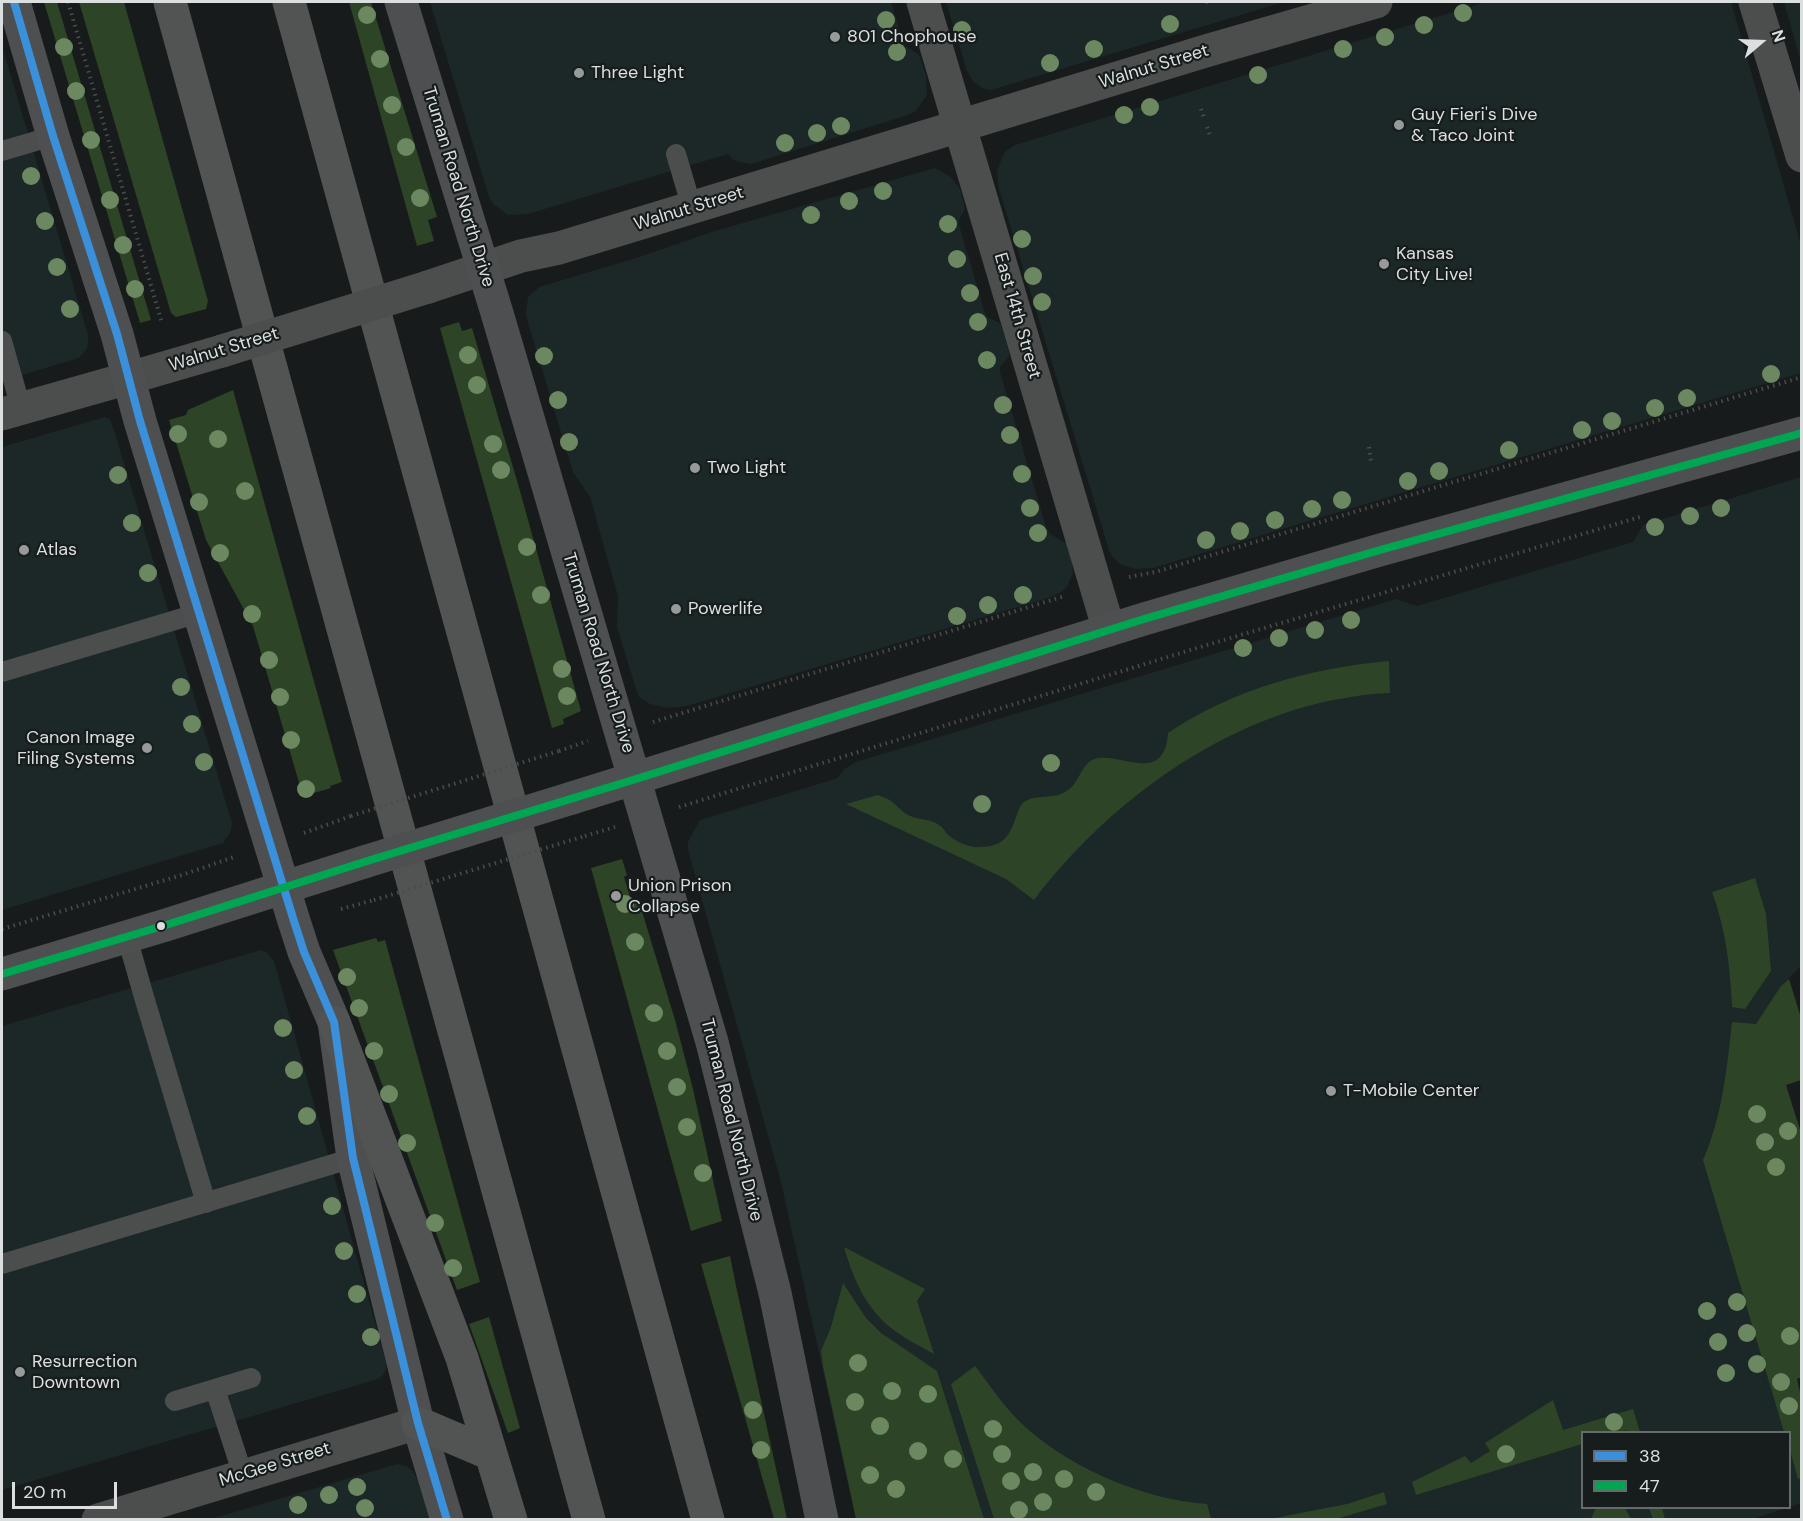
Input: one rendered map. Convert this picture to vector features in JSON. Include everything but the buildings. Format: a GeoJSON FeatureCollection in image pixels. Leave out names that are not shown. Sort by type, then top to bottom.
{"type":"FeatureCollection","features":[{"type":"Feature","properties":{"kind":"highway"},"geometry":{"type":"LineString","coordinates":[[170,2],[589,1520]]}},
{"type":"Feature","properties":{"kind":"highway"},"geometry":{"type":"LineString","coordinates":[[290,2],[708,1520]]}},
{"type":"Feature","properties":{"kind":"highway"},"geometry":{"type":"LineString","coordinates":[[334,1022],[462,1358],[511,1520]]}},
{"type":"Feature","properties":{"kind":"highway"},"geometry":{"type":"LineString","coordinates":[[418,1423],[491,1455]]}},
{"type":"Feature","properties":{"kind":"main road"},"geometry":{"type":"LineString","coordinates":[[14,2],[53,136],[304,952],[334,1022],[353,1158],[418,1423],[447,1520]]}},
{"type":"Feature","properties":{"kind":"main road","name":"Truman Road North Drive"},"geometry":{"type":"LineString","coordinates":[[401,2],[636,779],[712,1042],[773,1282],[822,1520]]}},
{"type":"Feature","properties":{"kind":"main road"},"geometry":{"type":"LineString","coordinates":[[2,974],[636,779],[1109,630],[1380,550],[1802,433]]}},
{"type":"Feature","properties":{"kind":"street","name":"East 14th Street"},"geometry":{"type":"LineString","coordinates":[[923,2],[1109,630]]}},
{"type":"Feature","properties":{"kind":"street","name":"Walnut Street"},"geometry":{"type":"LineString","coordinates":[[11,411],[222,351],[521,256],[559,248],[1209,50],[1376,2]]}},
{"type":"Feature","properties":{"kind":"street"},"geometry":{"type":"LineString","coordinates":[[1755,2],[1802,156]]}},
{"type":"Feature","properties":{"kind":"street","name":"McGee Street"},"geometry":{"type":"LineString","coordinates":[[98,1520],[418,1423]]}},
{"type":"Feature","properties":{"kind":"lane"},"geometry":{"type":"LineString","coordinates":[[2,152],[53,136]]}},
{"type":"Feature","properties":{"kind":"lane"},"geometry":{"type":"LineString","coordinates":[[676,154],[692,208]]}},
{"type":"Feature","properties":{"kind":"lane"},"geometry":{"type":"LineString","coordinates":[[2,342],[11,411]]}},
{"type":"Feature","properties":{"kind":"lane"},"geometry":{"type":"LineString","coordinates":[[2,672],[199,613]]}},
{"type":"Feature","properties":{"kind":"lane"},"geometry":{"type":"LineString","coordinates":[[127,937],[206,1203]]}},
{"type":"Feature","properties":{"kind":"lane"},"geometry":{"type":"LineString","coordinates":[[2,1264],[353,1158]]}},
{"type":"Feature","properties":{"kind":"lane"},"geometry":{"type":"LineString","coordinates":[[176,1401],[251,1378]]}},
{"type":"Feature","properties":{"kind":"lane"},"geometry":{"type":"LineString","coordinates":[[215,1389],[243,1475]]}},
{"type":"Feature","properties":{"kind":"path"},"geometry":{"type":"LineString","coordinates":[[68,2],[162,323]]}},
{"type":"Feature","properties":{"kind":"path"},"geometry":{"type":"LineString","coordinates":[[1200,109],[1204,118]]}},
{"type":"Feature","properties":{"kind":"path"},"geometry":{"type":"LineString","coordinates":[[1207,127],[1210,135]]}},
{"type":"Feature","properties":{"kind":"path"},"geometry":{"type":"LineString","coordinates":[[2,929],[182,875],[351,816],[621,731],[1802,377]]}},
{"type":"Feature","properties":{"kind":"path"},"geometry":{"type":"LineString","coordinates":[[1369,447],[1371,461]]}},
{"type":"Feature","properties":{"kind":"path"},"geometry":{"type":"LineString","coordinates":[[695,802],[1187,651],[1646,515]]}},
{"type":"Feature","properties":{"kind":"path"},"geometry":{"type":"LineString","coordinates":[[374,900],[585,836]]}},
{"type":"Feature","properties":{"kind":"shaded area"},"geometry":{"type":"Polygon","coordinates":[[[430,2],[891,2],[904,45],[919,55],[926,75],[927,95],[916,111],[908,115],[751,164],[733,160],[728,154],[528,214],[508,215],[493,204],[489,197],[430,2]]]}},
{"type":"Feature","properties":{"kind":"shaded area"},"geometry":{"type":"Polygon","coordinates":[[[946,2],[1284,2],[989,90],[973,81],[967,71],[946,2]]]}},
{"type":"Feature","properties":{"kind":"shaded area"},"geometry":{"type":"Polygon","coordinates":[[[1486,2],[1731,2],[1801,245],[1801,373],[1153,568],[1135,569],[1120,564],[1109,550],[999,189],[997,172],[1005,152],[1015,145],[1486,2]]]}},
{"type":"Feature","properties":{"kind":"shaded area"},"geometry":{"type":"Polygon","coordinates":[[[1784,2],[1801,2],[1801,62],[1784,2]]]}},
{"type":"Feature","properties":{"kind":"shaded area"},"geometry":{"type":"Polygon","coordinates":[[[2,46],[88,335],[88,343],[87,349],[79,358],[2,381],[2,46]]]}},
{"type":"Feature","properties":{"kind":"shaded area"},"geometry":{"type":"Polygon","coordinates":[[[935,168],[951,177],[960,189],[965,209],[959,225],[985,313],[987,317],[1001,325],[1009,352],[1009,357],[1000,366],[1000,372],[1046,527],[1050,534],[1066,543],[1071,555],[1073,573],[1068,585],[1063,591],[1051,597],[687,706],[668,708],[650,704],[639,697],[617,627],[618,596],[590,497],[573,472],[528,323],[526,313],[528,297],[539,287],[715,231],[935,168]]]}},
{"type":"Feature","properties":{"kind":"shaded area"},"geometry":{"type":"Polygon","coordinates":[[[105,417],[110,419],[114,430],[232,823],[231,831],[223,843],[2,910],[2,447],[105,417]]]}},
{"type":"Feature","properties":{"kind":"shaded area"},"geometry":{"type":"Polygon","coordinates":[[[1801,477],[1801,966],[1781,986],[1731,1162],[1801,1396],[1801,1503],[1791,1507],[1791,1431],[1581,1431],[1581,1509],[1784,1509],[1749,1520],[856,1519],[781,1182],[688,850],[688,842],[700,820],[838,778],[844,769],[856,762],[1396,599],[1417,606],[1633,542],[1643,525],[1801,477]]]}},
{"type":"Feature","properties":{"kind":"shaded area"},"geometry":{"type":"Polygon","coordinates":[[[261,950],[274,961],[386,1362],[386,1370],[378,1379],[2,1490],[2,1026],[261,950]]]}},
{"type":"Feature","properties":{"kind":"shaded area"},"geometry":{"type":"Polygon","coordinates":[[[397,1464],[413,1471],[430,1519],[208,1520],[397,1464]]]}},
{"type":"Feature","properties":{"kind":"green space"},"geometry":{"type":"Polygon","coordinates":[[[44,2],[57,2],[151,320],[140,323],[44,2]]]}},
{"type":"Feature","properties":{"kind":"green space"},"geometry":{"type":"Polygon","coordinates":[[[79,2],[124,2],[208,301],[206,309],[176,317],[171,313],[79,2]]]}},
{"type":"Feature","properties":{"kind":"green space"},"geometry":{"type":"Polygon","coordinates":[[[349,2],[371,2],[437,217],[428,220],[434,241],[417,246],[349,2]]]}},
{"type":"Feature","properties":{"kind":"green space"},"geometry":{"type":"Polygon","coordinates":[[[459,322],[462,331],[472,328],[581,711],[563,719],[564,724],[552,728],[440,328],[459,322]]]}},
{"type":"Feature","properties":{"kind":"green space"},"geometry":{"type":"Polygon","coordinates":[[[233,390],[342,782],[330,786],[331,788],[303,796],[253,626],[206,540],[169,420],[186,415],[188,410],[233,390]]]}},
{"type":"Feature","properties":{"kind":"green space"},"geometry":{"type":"Polygon","coordinates":[[[1389,661],[1390,693],[1338,699],[1287,713],[1237,732],[1190,758],[1146,788],[1105,823],[1067,860],[1034,900],[1006,879],[846,804],[878,795],[889,800],[909,816],[936,823],[960,843],[973,847],[990,846],[1005,838],[1022,804],[1031,799],[1055,796],[1065,792],[1088,763],[1097,758],[1134,763],[1157,760],[1164,750],[1168,733],[1219,704],[1302,675],[1389,661]]]}},
{"type":"Feature","properties":{"kind":"green space"},"geometry":{"type":"Polygon","coordinates":[[[622,859],[627,875],[624,877],[631,900],[638,898],[675,1020],[693,1089],[722,1221],[691,1231],[591,868],[622,859]]]}},
{"type":"Feature","properties":{"kind":"green space"},"geometry":{"type":"Polygon","coordinates":[[[1755,878],[1766,914],[1771,971],[1745,1009],[1732,1007],[1721,920],[1712,892],[1755,878]]]}},
{"type":"Feature","properties":{"kind":"green space"},"geometry":{"type":"Polygon","coordinates":[[[376,938],[378,942],[385,940],[480,1282],[457,1290],[333,950],[376,938]]]}},
{"type":"Feature","properties":{"kind":"green space"},"geometry":{"type":"Polygon","coordinates":[[[1789,979],[1801,1018],[1801,1080],[1786,1085],[1801,1133],[1802,1377],[1797,1379],[1801,1396],[1802,1478],[1798,1479],[1791,1454],[1791,1431],[1784,1431],[1703,1160],[1719,1110],[1726,1075],[1732,1022],[1756,1024],[1781,986],[1789,979]]]}},
{"type":"Feature","properties":{"kind":"green space"},"geometry":{"type":"Polygon","coordinates":[[[844,1247],[925,1289],[917,1301],[934,1354],[887,1325],[870,1306],[857,1284],[844,1247]]]}},
{"type":"Feature","properties":{"kind":"green space"},"geometry":{"type":"Polygon","coordinates":[[[730,1256],[787,1519],[774,1519],[701,1264],[730,1256]]]}},
{"type":"Feature","properties":{"kind":"green space"},"geometry":{"type":"Polygon","coordinates":[[[843,1283],[866,1318],[881,1333],[937,1371],[984,1519],[856,1519],[821,1351],[831,1327],[843,1283]]]}},
{"type":"Feature","properties":{"kind":"green space"},"geometry":{"type":"Polygon","coordinates":[[[489,1317],[520,1428],[508,1433],[469,1324],[489,1317]]]}},
{"type":"Feature","properties":{"kind":"green space"},"geometry":{"type":"Polygon","coordinates":[[[975,1366],[1018,1420],[1058,1452],[1081,1466],[1131,1488],[1182,1501],[1207,1504],[1211,1519],[994,1519],[951,1384],[975,1366]]]}},
{"type":"Feature","properties":{"kind":"green space"},"geometry":{"type":"Polygon","coordinates":[[[1553,1400],[1563,1430],[1633,1409],[1640,1431],[1581,1431],[1581,1444],[1416,1495],[1412,1482],[1465,1456],[1471,1463],[1490,1451],[1485,1443],[1553,1400]]]}},
{"type":"Feature","properties":{"kind":"green space"},"geometry":{"type":"Polygon","coordinates":[[[1384,1492],[1387,1504],[1336,1519],[1270,1519],[1347,1504],[1384,1492]]]}},
{"type":"Feature","properties":{"kind":"green space"},"geometry":{"type":"Polygon","coordinates":[[[1596,1509],[1626,1509],[1631,1519],[1591,1519],[1596,1509]]]}},
{"type":"Feature","properties":{"kind":"green space"},"geometry":{"type":"Polygon","coordinates":[[[1649,1509],[1662,1509],[1665,1519],[1653,1519],[1649,1509]]]}},
{"type":"Feature","properties":{"kind":"transit line","name":"38"},"geometry":{"type":"LineString","coordinates":[[14,2],[293,918],[304,952],[334,1022],[353,1158],[418,1423],[447,1520]]}},
{"type":"Feature","properties":{"kind":"transit line","name":"47"},"geometry":{"type":"LineString","coordinates":[[2,974],[636,779],[1144,619],[1380,550],[1802,433]]}},
{"type":"Feature","properties":{"kind":"place","name":"801 Chophouse"},"geometry":{"type":"Point","coordinates":[835,37]}},
{"type":"Feature","properties":{"kind":"place","name":"Three Light"},"geometry":{"type":"Point","coordinates":[579,73]}},
{"type":"Feature","properties":{"kind":"place","name":"Guy Fieri's Dive & Taco Joint"},"geometry":{"type":"Point","coordinates":[1399,125]}},
{"type":"Feature","properties":{"kind":"place","name":"Kansas City Live!"},"geometry":{"type":"Point","coordinates":[1384,264]}},
{"type":"Feature","properties":{"kind":"place","name":"Two Light"},"geometry":{"type":"Point","coordinates":[695,468]}},
{"type":"Feature","properties":{"kind":"place","name":"Atlas"},"geometry":{"type":"Point","coordinates":[24,550]}},
{"type":"Feature","properties":{"kind":"place","name":"Powerlife"},"geometry":{"type":"Point","coordinates":[676,609]}},
{"type":"Feature","properties":{"kind":"place","name":"Canon Image Filing Systems"},"geometry":{"type":"Point","coordinates":[147,748]}},
{"type":"Feature","properties":{"kind":"place","name":"Union Prison Collapse"},"geometry":{"type":"Point","coordinates":[616,896]}},
{"type":"Feature","properties":{"kind":"place","name":"T-Mobile Center"},"geometry":{"type":"Point","coordinates":[1331,1091]}},
{"type":"Feature","properties":{"kind":"place","name":"Resurrection Downtown"},"geometry":{"type":"Point","coordinates":[20,1372]}}]}
